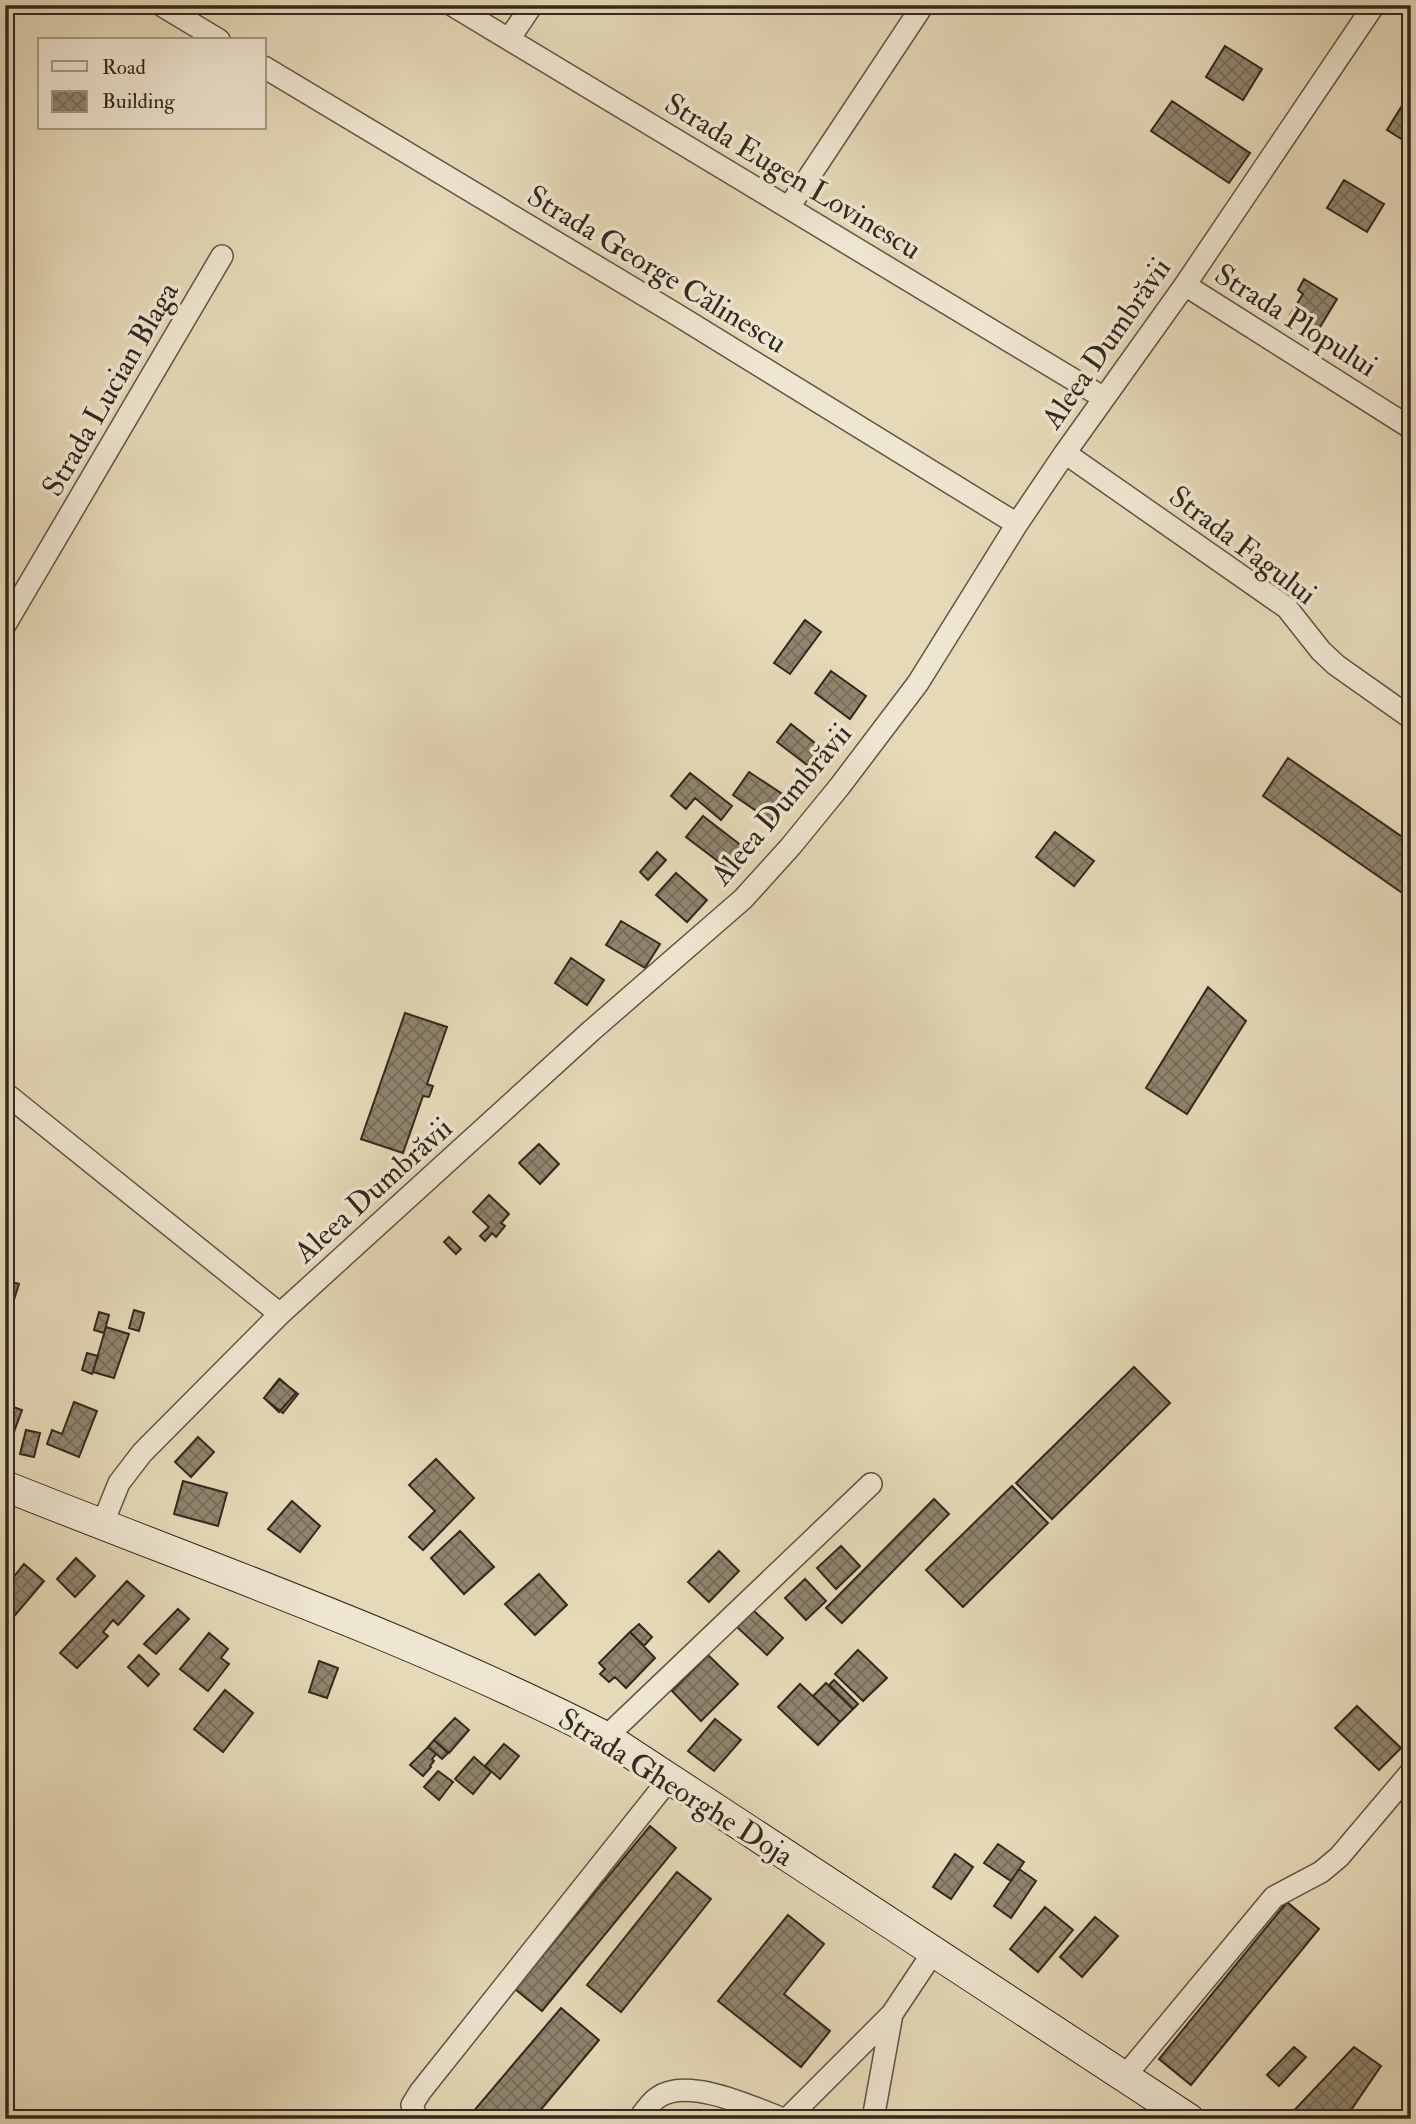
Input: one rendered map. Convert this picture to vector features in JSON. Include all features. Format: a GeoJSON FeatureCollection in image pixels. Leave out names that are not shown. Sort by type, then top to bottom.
{"type":"FeatureCollection","features":[{"type":"Feature","properties":{"kind":"main road","name":"Strada Gheorghe Doja"},"geometry":{"type":"LineString","coordinates":[[5,1486],[413,1646],[538,1702],[606,1737],[1125,2076],[1182,2117]]}},
{"type":"Feature","properties":{"kind":"street"},"geometry":{"type":"LineString","coordinates":[[161,5],[216,38]]}},
{"type":"Feature","properties":{"kind":"street","name":"Strada Eugen Lovinescu"},"geometry":{"type":"LineString","coordinates":[[452,5],[1104,398]]}},
{"type":"Feature","properties":{"kind":"street"},"geometry":{"type":"LineString","coordinates":[[509,39],[532,5]]}},
{"type":"Feature","properties":{"kind":"street"},"geometry":{"type":"LineString","coordinates":[[789,207],[923,5]]}},
{"type":"Feature","properties":{"kind":"street","name":"Aleea Dumbrăvii"},"geometry":{"type":"LineString","coordinates":[[102,1525],[119,1483],[142,1454],[280,1314],[591,1031],[743,899],[840,786],[918,682],[1017,524],[1185,285],[1374,5]]}},
{"type":"Feature","properties":{"kind":"street","name":"Strada George Călinescu"},"geometry":{"type":"LineString","coordinates":[[266,68],[667,309],[1017,524]]}},
{"type":"Feature","properties":{"kind":"street","name":"Strada Lucian Blaga"},"geometry":{"type":"LineString","coordinates":[[5,625],[222,256]]}},
{"type":"Feature","properties":{"kind":"street","name":"Strada Plopului"},"geometry":{"type":"LineString","coordinates":[[1185,285],[1411,428]]}},
{"type":"Feature","properties":{"kind":"street","name":"Strada Fagului"},"geometry":{"type":"LineString","coordinates":[[1065,453],[1287,608],[1321,651],[1336,665],[1411,718]]}},
{"type":"Feature","properties":{"kind":"street"},"geometry":{"type":"LineString","coordinates":[[5,1093],[280,1314]]}},
{"type":"Feature","properties":{"kind":"street"},"geometry":{"type":"LineString","coordinates":[[606,1737],[871,1484]]}},
{"type":"Feature","properties":{"kind":"street"},"geometry":{"type":"LineString","coordinates":[[1125,2076],[1274,1897],[1321,1872],[1339,1857],[1411,1772]]}},
{"type":"Feature","properties":{"kind":"street"},"geometry":{"type":"LineString","coordinates":[[417,2119],[412,2105],[420,2092],[670,1778]]}},
{"type":"Feature","properties":{"kind":"street"},"geometry":{"type":"LineString","coordinates":[[639,2119],[656,2098],[671,2092],[686,2091],[730,2099],[785,2119],[892,2014],[934,1951]]}},
{"type":"Feature","properties":{"kind":"street"},"geometry":{"type":"LineString","coordinates":[[873,2119],[892,2014]]}},
{"type":"Feature","properties":{"kind":"building"},"geometry":{"type":"Polygon","coordinates":[[[1225,46],[1262,69],[1243,100],[1206,77],[1225,46]]]}},
{"type":"Feature","properties":{"kind":"building"},"geometry":{"type":"Polygon","coordinates":[[[1411,91],[1411,145],[1387,130],[1411,91]]]}},
{"type":"Feature","properties":{"kind":"building"},"geometry":{"type":"Polygon","coordinates":[[[1172,101],[1250,153],[1229,183],[1151,131],[1172,101]]]}},
{"type":"Feature","properties":{"kind":"building"},"geometry":{"type":"Polygon","coordinates":[[[1344,180],[1384,204],[1367,232],[1327,208],[1344,180]]]}},
{"type":"Feature","properties":{"kind":"building"},"geometry":{"type":"Polygon","coordinates":[[[1304,279],[1337,299],[1317,332],[1290,315],[1303,294],[1298,290],[1304,279]]]}},
{"type":"Feature","properties":{"kind":"building"},"geometry":{"type":"Polygon","coordinates":[[[805,620],[821,632],[790,674],[774,663],[805,620]]]}},
{"type":"Feature","properties":{"kind":"building"},"geometry":{"type":"Polygon","coordinates":[[[831,671],[866,696],[850,719],[815,693],[831,671]]]}},
{"type":"Feature","properties":{"kind":"building"},"geometry":{"type":"Polygon","coordinates":[[[791,724],[825,751],[811,768],[777,742],[791,724]]]}},
{"type":"Feature","properties":{"kind":"building"},"geometry":{"type":"Polygon","coordinates":[[[1288,758],[1404,838],[1411,828],[1411,899],[1263,796],[1288,758]]]}},
{"type":"Feature","properties":{"kind":"building"},"geometry":{"type":"Polygon","coordinates":[[[749,772],[787,797],[771,821],[733,795],[749,772]]]}},
{"type":"Feature","properties":{"kind":"building"},"geometry":{"type":"Polygon","coordinates":[[[690,773],[732,806],[721,820],[695,798],[686,809],[671,796],[690,773]]]}},
{"type":"Feature","properties":{"kind":"building"},"geometry":{"type":"Polygon","coordinates":[[[703,816],[747,850],[731,871],[686,837],[703,816]]]}},
{"type":"Feature","properties":{"kind":"building"},"geometry":{"type":"Polygon","coordinates":[[[1055,832],[1094,861],[1074,886],[1036,857],[1055,832]]]}},
{"type":"Feature","properties":{"kind":"building"},"geometry":{"type":"Polygon","coordinates":[[[657,852],[666,860],[648,880],[640,872],[657,852]]]}},
{"type":"Feature","properties":{"kind":"building"},"geometry":{"type":"Polygon","coordinates":[[[676,873],[707,900],[687,922],[656,895],[676,873]]]}},
{"type":"Feature","properties":{"kind":"building"},"geometry":{"type":"Polygon","coordinates":[[[621,921],[660,944],[645,968],[606,945],[621,921]]]}},
{"type":"Feature","properties":{"kind":"building"},"geometry":{"type":"Polygon","coordinates":[[[571,958],[604,980],[587,1005],[555,983],[571,958]]]}},
{"type":"Feature","properties":{"kind":"building"},"geometry":{"type":"Polygon","coordinates":[[[1208,987],[1246,1021],[1187,1114],[1146,1088],[1208,987]]]}},
{"type":"Feature","properties":{"kind":"building"},"geometry":{"type":"Polygon","coordinates":[[[405,1013],[447,1027],[427,1084],[433,1086],[429,1097],[423,1096],[403,1153],[361,1139],[405,1013]]]}},
{"type":"Feature","properties":{"kind":"building"},"geometry":{"type":"Polygon","coordinates":[[[539,1144],[559,1164],[540,1184],[519,1163],[539,1144]]]}},
{"type":"Feature","properties":{"kind":"building"},"geometry":{"type":"Polygon","coordinates":[[[489,1195],[509,1214],[501,1223],[505,1226],[496,1237],[492,1233],[485,1241],[480,1236],[489,1227],[473,1212],[489,1195]]]}},
{"type":"Feature","properties":{"kind":"building"},"geometry":{"type":"Polygon","coordinates":[[[449,1237],[461,1249],[456,1254],[444,1242],[449,1237]]]}},
{"type":"Feature","properties":{"kind":"building"},"geometry":{"type":"Polygon","coordinates":[[[5,1280],[19,1284],[5,1328],[5,1280]]]}},
{"type":"Feature","properties":{"kind":"building"},"geometry":{"type":"Polygon","coordinates":[[[134,1310],[144,1313],[139,1331],[129,1328],[134,1310]]]}},
{"type":"Feature","properties":{"kind":"building"},"geometry":{"type":"Polygon","coordinates":[[[99,1312],[109,1315],[104,1333],[94,1330],[99,1312]]]}},
{"type":"Feature","properties":{"kind":"building"},"geometry":{"type":"Polygon","coordinates":[[[106,1327],[129,1334],[114,1378],[93,1372],[106,1327]]]}},
{"type":"Feature","properties":{"kind":"building"},"geometry":{"type":"Polygon","coordinates":[[[87,1353],[98,1356],[92,1374],[82,1370],[87,1353]]]}},
{"type":"Feature","properties":{"kind":"building"},"geometry":{"type":"Polygon","coordinates":[[[1134,1367],[1170,1403],[1052,1519],[1016,1483],[1134,1367]]]}},
{"type":"Feature","properties":{"kind":"building"},"geometry":{"type":"Polygon","coordinates":[[[279,1379],[298,1394],[283,1413],[264,1398],[279,1379]]]}},
{"type":"Feature","properties":{"kind":"building"},"geometry":{"type":"Polygon","coordinates":[[[280,1379],[296,1393],[279,1412],[264,1398],[280,1379]]]}},
{"type":"Feature","properties":{"kind":"building"},"geometry":{"type":"Polygon","coordinates":[[[74,1402],[97,1411],[79,1457],[47,1444],[52,1430],[62,1434],[74,1402]]]}},
{"type":"Feature","properties":{"kind":"building"},"geometry":{"type":"Polygon","coordinates":[[[8,1405],[22,1410],[7,1451],[5,1412],[8,1405]]]}},
{"type":"Feature","properties":{"kind":"building"},"geometry":{"type":"Polygon","coordinates":[[[26,1430],[40,1433],[34,1457],[20,1454],[26,1430]]]}},
{"type":"Feature","properties":{"kind":"building"},"geometry":{"type":"Polygon","coordinates":[[[198,1437],[214,1452],[191,1477],[175,1462],[198,1437]]]}},
{"type":"Feature","properties":{"kind":"building"},"geometry":{"type":"Polygon","coordinates":[[[436,1459],[474,1498],[423,1550],[409,1537],[435,1511],[409,1485],[436,1459]]]}},
{"type":"Feature","properties":{"kind":"building"},"geometry":{"type":"Polygon","coordinates":[[[183,1481],[227,1493],[218,1526],[174,1514],[183,1481]]]}},
{"type":"Feature","properties":{"kind":"building"},"geometry":{"type":"Polygon","coordinates":[[[1012,1486],[1048,1523],[963,1607],[926,1570],[1012,1486]]]}},
{"type":"Feature","properties":{"kind":"building"},"geometry":{"type":"Polygon","coordinates":[[[934,1499],[949,1514],[842,1623],[826,1608],[934,1499]]]}},
{"type":"Feature","properties":{"kind":"building"},"geometry":{"type":"Polygon","coordinates":[[[292,1501],[320,1526],[300,1552],[268,1529],[292,1501]]]}},
{"type":"Feature","properties":{"kind":"building"},"geometry":{"type":"Polygon","coordinates":[[[460,1531],[494,1567],[464,1594],[431,1558],[460,1531]]]}},
{"type":"Feature","properties":{"kind":"building"},"geometry":{"type":"Polygon","coordinates":[[[841,1546],[860,1566],[836,1589],[817,1568],[841,1546]]]}},
{"type":"Feature","properties":{"kind":"building"},"geometry":{"type":"Polygon","coordinates":[[[719,1551],[739,1571],[709,1602],[688,1582],[719,1551]]]}},
{"type":"Feature","properties":{"kind":"building"},"geometry":{"type":"Polygon","coordinates":[[[76,1558],[95,1576],[75,1597],[57,1579],[76,1558]]]}},
{"type":"Feature","properties":{"kind":"building"},"geometry":{"type":"Polygon","coordinates":[[[24,1564],[44,1581],[5,1627],[5,1573],[12,1579],[24,1564]]]}},
{"type":"Feature","properties":{"kind":"building"},"geometry":{"type":"Polygon","coordinates":[[[539,1574],[567,1605],[535,1635],[505,1604],[539,1574]]]}},
{"type":"Feature","properties":{"kind":"building"},"geometry":{"type":"Polygon","coordinates":[[[805,1579],[826,1601],[806,1620],[785,1598],[805,1579]]]}},
{"type":"Feature","properties":{"kind":"building"},"geometry":{"type":"Polygon","coordinates":[[[127,1581],[144,1596],[118,1625],[113,1620],[103,1632],[108,1636],[77,1668],[60,1653],[127,1581]]]}},
{"type":"Feature","properties":{"kind":"building"},"geometry":{"type":"Polygon","coordinates":[[[178,1609],[189,1619],[156,1654],[144,1644],[178,1609]]]}},
{"type":"Feature","properties":{"kind":"building"},"geometry":{"type":"Polygon","coordinates":[[[753,1610],[783,1638],[767,1655],[737,1627],[753,1610]]]}},
{"type":"Feature","properties":{"kind":"building"},"geometry":{"type":"Polygon","coordinates":[[[639,1624],[652,1637],[644,1646],[630,1632],[639,1624]]]}},
{"type":"Feature","properties":{"kind":"building"},"geometry":{"type":"Polygon","coordinates":[[[630,1632],[655,1658],[626,1688],[615,1677],[609,1682],[600,1674],[605,1669],[599,1663],[630,1632]]]}},
{"type":"Feature","properties":{"kind":"building"},"geometry":{"type":"Polygon","coordinates":[[[209,1633],[228,1649],[221,1658],[229,1664],[208,1691],[180,1669],[209,1633]]]}},
{"type":"Feature","properties":{"kind":"building"},"geometry":{"type":"Polygon","coordinates":[[[858,1650],[887,1678],[863,1701],[835,1674],[858,1650]]]}},
{"type":"Feature","properties":{"kind":"building"},"geometry":{"type":"Polygon","coordinates":[[[139,1655],[159,1674],[148,1686],[128,1667],[139,1655]]]}},
{"type":"Feature","properties":{"kind":"building"},"geometry":{"type":"Polygon","coordinates":[[[708,1655],[738,1684],[701,1721],[672,1691],[708,1655]]]}},
{"type":"Feature","properties":{"kind":"building"},"geometry":{"type":"Polygon","coordinates":[[[319,1661],[338,1668],[327,1698],[309,1692],[319,1661]]]}},
{"type":"Feature","properties":{"kind":"building"},"geometry":{"type":"Polygon","coordinates":[[[834,1680],[858,1704],[853,1709],[829,1685],[834,1680]]]}},
{"type":"Feature","properties":{"kind":"building"},"geometry":{"type":"Polygon","coordinates":[[[826,1683],[853,1709],[840,1722],[813,1696],[826,1683]]]}},
{"type":"Feature","properties":{"kind":"building"},"geometry":{"type":"Polygon","coordinates":[[[800,1684],[840,1722],[818,1745],[778,1707],[800,1684]]]}},
{"type":"Feature","properties":{"kind":"building"},"geometry":{"type":"Polygon","coordinates":[[[225,1690],[253,1713],[223,1752],[194,1729],[225,1690]]]}},
{"type":"Feature","properties":{"kind":"building"},"geometry":{"type":"Polygon","coordinates":[[[1357,1706],[1401,1748],[1379,1770],[1335,1728],[1357,1706]]]}},
{"type":"Feature","properties":{"kind":"building"},"geometry":{"type":"Polygon","coordinates":[[[455,1718],[469,1730],[449,1753],[434,1740],[455,1718]]]}},
{"type":"Feature","properties":{"kind":"building"},"geometry":{"type":"Polygon","coordinates":[[[715,1719],[741,1740],[714,1771],[688,1751],[715,1719]]]}},
{"type":"Feature","properties":{"kind":"building"},"geometry":{"type":"Polygon","coordinates":[[[434,1740],[448,1753],[442,1759],[428,1747],[434,1740]]]}},
{"type":"Feature","properties":{"kind":"building"},"geometry":{"type":"Polygon","coordinates":[[[504,1744],[519,1756],[500,1779],[485,1766],[504,1744]]]}},
{"type":"Feature","properties":{"kind":"building"},"geometry":{"type":"Polygon","coordinates":[[[428,1747],[436,1754],[431,1767],[423,1776],[410,1765],[428,1747]]]}},
{"type":"Feature","properties":{"kind":"building"},"geometry":{"type":"Polygon","coordinates":[[[474,1757],[491,1772],[473,1794],[455,1779],[474,1757]]]}},
{"type":"Feature","properties":{"kind":"building"},"geometry":{"type":"Polygon","coordinates":[[[438,1771],[453,1782],[439,1800],[424,1787],[438,1771]]]}},
{"type":"Feature","properties":{"kind":"building"},"geometry":{"type":"Polygon","coordinates":[[[650,1826],[676,1848],[542,2011],[515,1989],[650,1826]]]}},
{"type":"Feature","properties":{"kind":"building"},"geometry":{"type":"Polygon","coordinates":[[[998,1844],[1024,1862],[1011,1881],[984,1863],[998,1844]]]}},
{"type":"Feature","properties":{"kind":"building"},"geometry":{"type":"Polygon","coordinates":[[[955,1854],[973,1867],[951,1899],[933,1887],[955,1854]]]}},
{"type":"Feature","properties":{"kind":"building"},"geometry":{"type":"Polygon","coordinates":[[[1019,1869],[1036,1881],[1011,1918],[994,1906],[1019,1869]]]}},
{"type":"Feature","properties":{"kind":"building"},"geometry":{"type":"Polygon","coordinates":[[[677,1872],[711,1899],[621,2012],[587,1985],[677,1872]]]}},
{"type":"Feature","properties":{"kind":"building"},"geometry":{"type":"Polygon","coordinates":[[[1287,1902],[1319,1929],[1191,2085],[1159,2059],[1287,1902]]]}},
{"type":"Feature","properties":{"kind":"building"},"geometry":{"type":"Polygon","coordinates":[[[1045,1907],[1073,1930],[1038,1972],[1010,1949],[1045,1907]]]}},
{"type":"Feature","properties":{"kind":"building"},"geometry":{"type":"Polygon","coordinates":[[[788,1915],[824,1944],[784,1994],[830,2031],[801,2067],[718,2001],[788,1915]]]}},
{"type":"Feature","properties":{"kind":"building"},"geometry":{"type":"Polygon","coordinates":[[[1095,1917],[1118,1936],[1082,1977],[1060,1957],[1095,1917]]]}},
{"type":"Feature","properties":{"kind":"building"},"geometry":{"type":"Polygon","coordinates":[[[561,2008],[599,2040],[533,2119],[467,2119],[561,2008]]]}},
{"type":"Feature","properties":{"kind":"building"},"geometry":{"type":"Polygon","coordinates":[[[1294,2047],[1306,2057],[1279,2086],[1267,2075],[1294,2047]]]}},
{"type":"Feature","properties":{"kind":"building"},"geometry":{"type":"Polygon","coordinates":[[[1354,2047],[1381,2066],[1345,2119],[1330,2110],[1322,2119],[1286,2119],[1354,2047]]]}}]}
